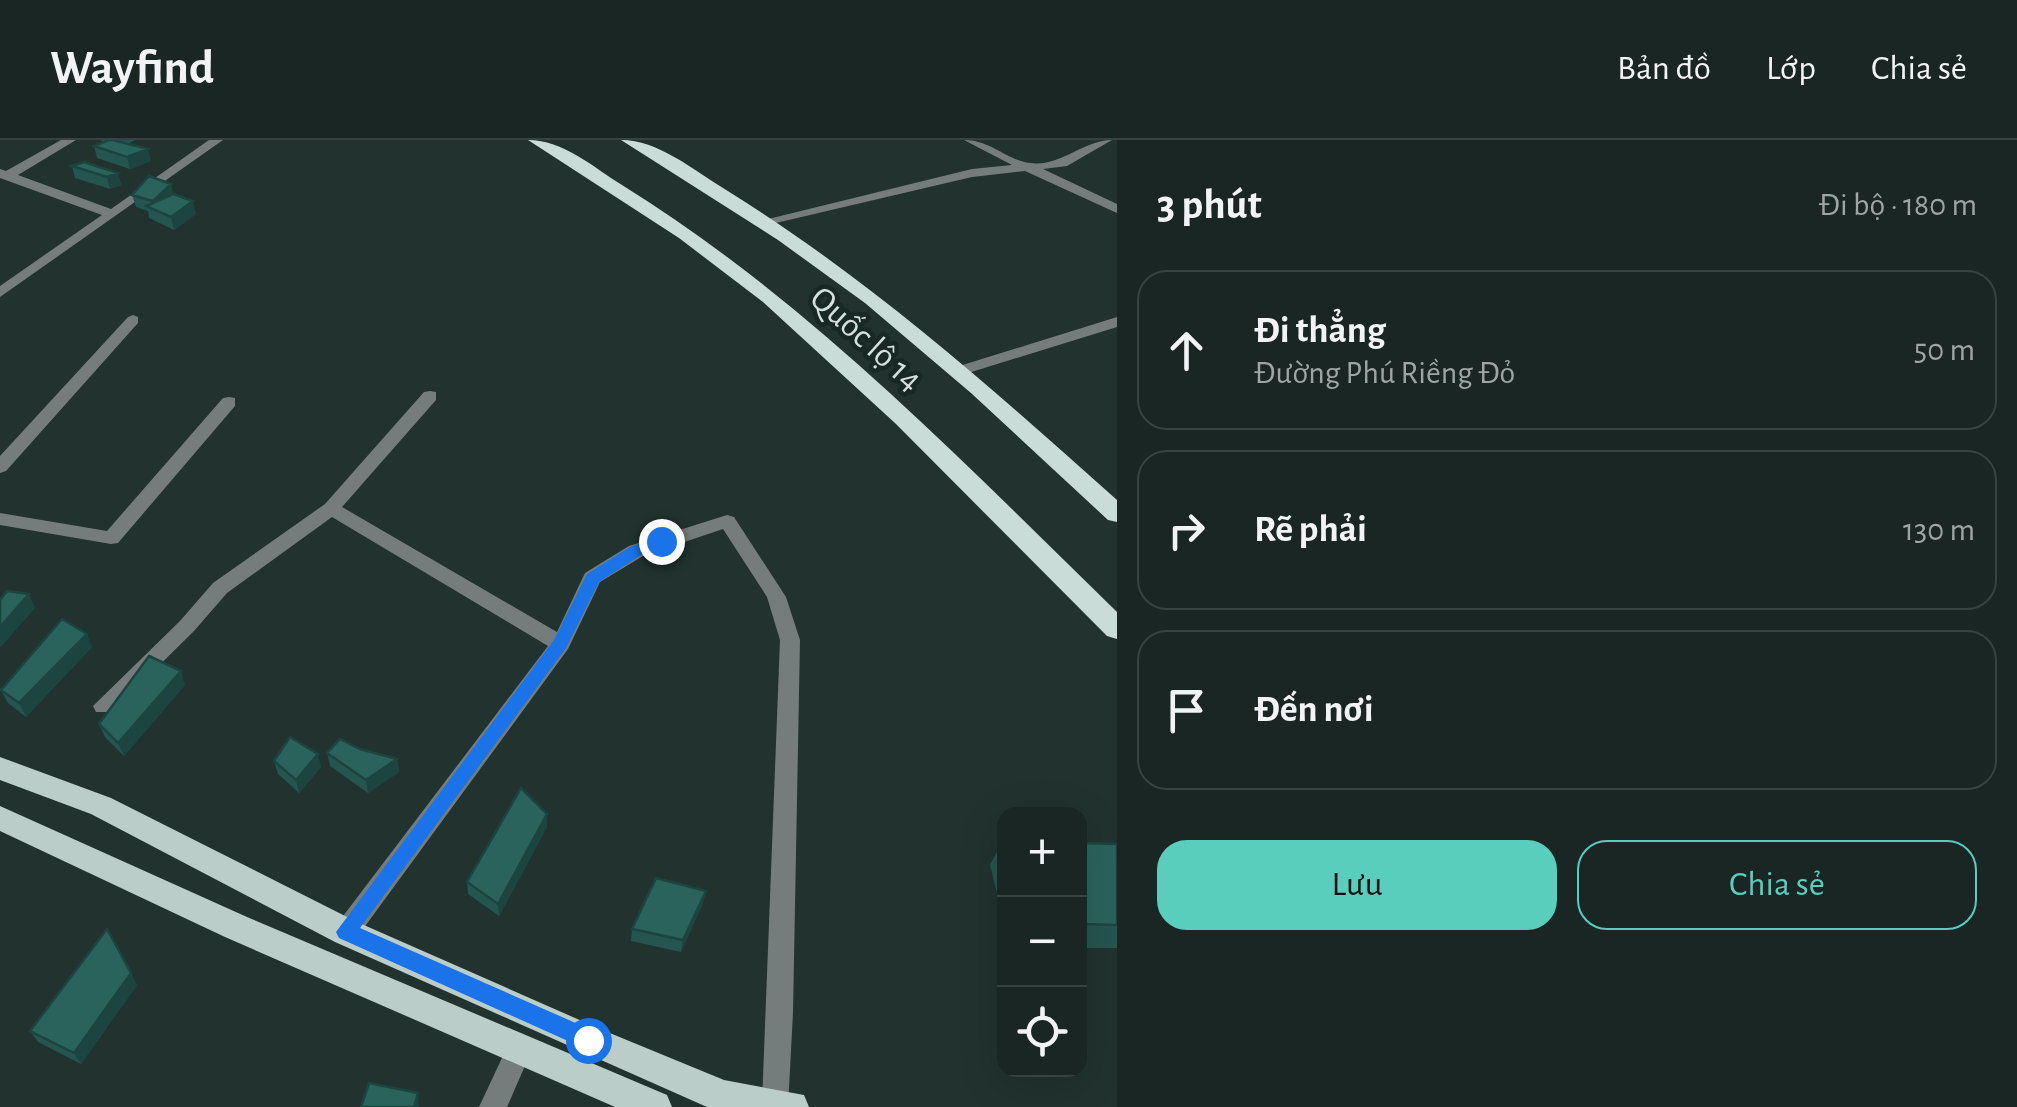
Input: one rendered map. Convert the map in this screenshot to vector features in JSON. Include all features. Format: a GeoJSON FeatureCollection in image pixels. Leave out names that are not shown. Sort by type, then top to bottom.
{"type":"FeatureCollection","features":[{"type":"Feature","properties":{"kind":"highway","name":"Quốc lộ 14"},"geometry":{"type":"LineString","coordinates":[[537,140],[662,218],[768,295],[882,396],[1117,630]]}},
{"type":"Feature","properties":{"kind":"highway","name":"Quốc lộ 14"},"geometry":{"type":"LineString","coordinates":[[630,140],[838,273],[960,371],[1117,514]]}},
{"type":"Feature","properties":{"kind":"main road"},"geometry":{"type":"LineString","coordinates":[[0,768],[101,806],[346,932],[724,1097],[784,1105]]}},
{"type":"Feature","properties":{"kind":"main road"},"geometry":{"type":"LineString","coordinates":[[0,818],[518,1052],[655,1107]]}},
{"type":"Feature","properties":{"kind":"street"},"geometry":{"type":"LineString","coordinates":[[4,174],[70,140]]}},
{"type":"Feature","properties":{"kind":"street"},"geometry":{"type":"LineString","coordinates":[[0,293],[217,140]]}},
{"type":"Feature","properties":{"kind":"street"},"geometry":{"type":"LineString","coordinates":[[970,140],[1117,208]]}},
{"type":"Feature","properties":{"kind":"street"},"geometry":{"type":"LineString","coordinates":[[763,222],[972,173],[1062,163],[1106,140]]}},
{"type":"Feature","properties":{"kind":"street"},"geometry":{"type":"LineString","coordinates":[[4,174],[110,213]]}},
{"type":"Feature","properties":{"kind":"street"},"geometry":{"type":"LineString","coordinates":[[0,467],[133,320]]}},
{"type":"Feature","properties":{"kind":"street"},"geometry":{"type":"LineString","coordinates":[[960,371],[1117,322]]}},
{"type":"Feature","properties":{"kind":"street"},"geometry":{"type":"LineString","coordinates":[[104,706],[220,588],[331,508],[430,396]]}},
{"type":"Feature","properties":{"kind":"street"},"geometry":{"type":"LineString","coordinates":[[0,520],[112,538],[229,402]]}},
{"type":"Feature","properties":{"kind":"street"},"geometry":{"type":"LineString","coordinates":[[331,508],[560,644]]}},
{"type":"Feature","properties":{"kind":"street"},"geometry":{"type":"LineString","coordinates":[[346,932],[560,644],[592,578],[636,551],[726,520],[776,595],[787,624],[792,654],[785,740],[784,1105]]}},
{"type":"Feature","properties":{"kind":"street"},"geometry":{"type":"LineString","coordinates":[[493,1107],[518,1052]]}},
{"type":"Feature","properties":{"kind":"building"},"geometry":{"type":"Polygon","coordinates":[[[109,140],[148,149],[127,157],[94,146],[109,140]]]}},
{"type":"Feature","properties":{"kind":"building"},"geometry":{"type":"Polygon","coordinates":[[[84,162],[118,173],[107,177],[72,166],[84,162]]]}},
{"type":"Feature","properties":{"kind":"building"},"geometry":{"type":"Polygon","coordinates":[[[149,176],[171,184],[153,201],[132,195],[149,176]]]}},
{"type":"Feature","properties":{"kind":"building"},"geometry":{"type":"Polygon","coordinates":[[[173,194],[193,201],[171,217],[146,206],[173,194]]]}},
{"type":"Feature","properties":{"kind":"building"},"geometry":{"type":"Polygon","coordinates":[[[7,591],[29,594],[0,627],[0,600],[7,591]]]}},
{"type":"Feature","properties":{"kind":"building"},"geometry":{"type":"Polygon","coordinates":[[[62,619],[87,634],[19,703],[1,690],[62,619]]]}},
{"type":"Feature","properties":{"kind":"building"},"geometry":{"type":"Polygon","coordinates":[[[149,656],[181,671],[118,743],[99,724],[149,656]]]}},
{"type":"Feature","properties":{"kind":"building"},"geometry":{"type":"Polygon","coordinates":[[[290,737],[318,754],[296,780],[274,761],[290,737]]]}},
{"type":"Feature","properties":{"kind":"building"},"geometry":{"type":"Polygon","coordinates":[[[340,739],[397,759],[366,780],[327,753],[340,739]]]}},
{"type":"Feature","properties":{"kind":"building"},"geometry":{"type":"Polygon","coordinates":[[[521,788],[547,814],[498,904],[467,882],[521,788]]]}},
{"type":"Feature","properties":{"kind":"building"},"geometry":{"type":"Polygon","coordinates":[[[1087,843],[1117,844],[1117,925],[1087,924],[1087,843]]]}},
{"type":"Feature","properties":{"kind":"building"},"geometry":{"type":"Polygon","coordinates":[[[656,878],[706,891],[683,940],[632,929],[656,878]]]}},
{"type":"Feature","properties":{"kind":"building"},"geometry":{"type":"Polygon","coordinates":[[[107,929],[131,973],[74,1053],[30,1031],[107,929]]]}},
{"type":"Feature","properties":{"kind":"building"},"geometry":{"type":"Polygon","coordinates":[[[369,1083],[418,1093],[414,1107],[361,1107],[369,1083]]]}},
{"type":"Feature","properties":{"kind":"route"},"geometry":{"type":"LineString","coordinates":[[588,1040],[346,932],[560,644],[592,578],[636,551],[661,541]]}}]}
